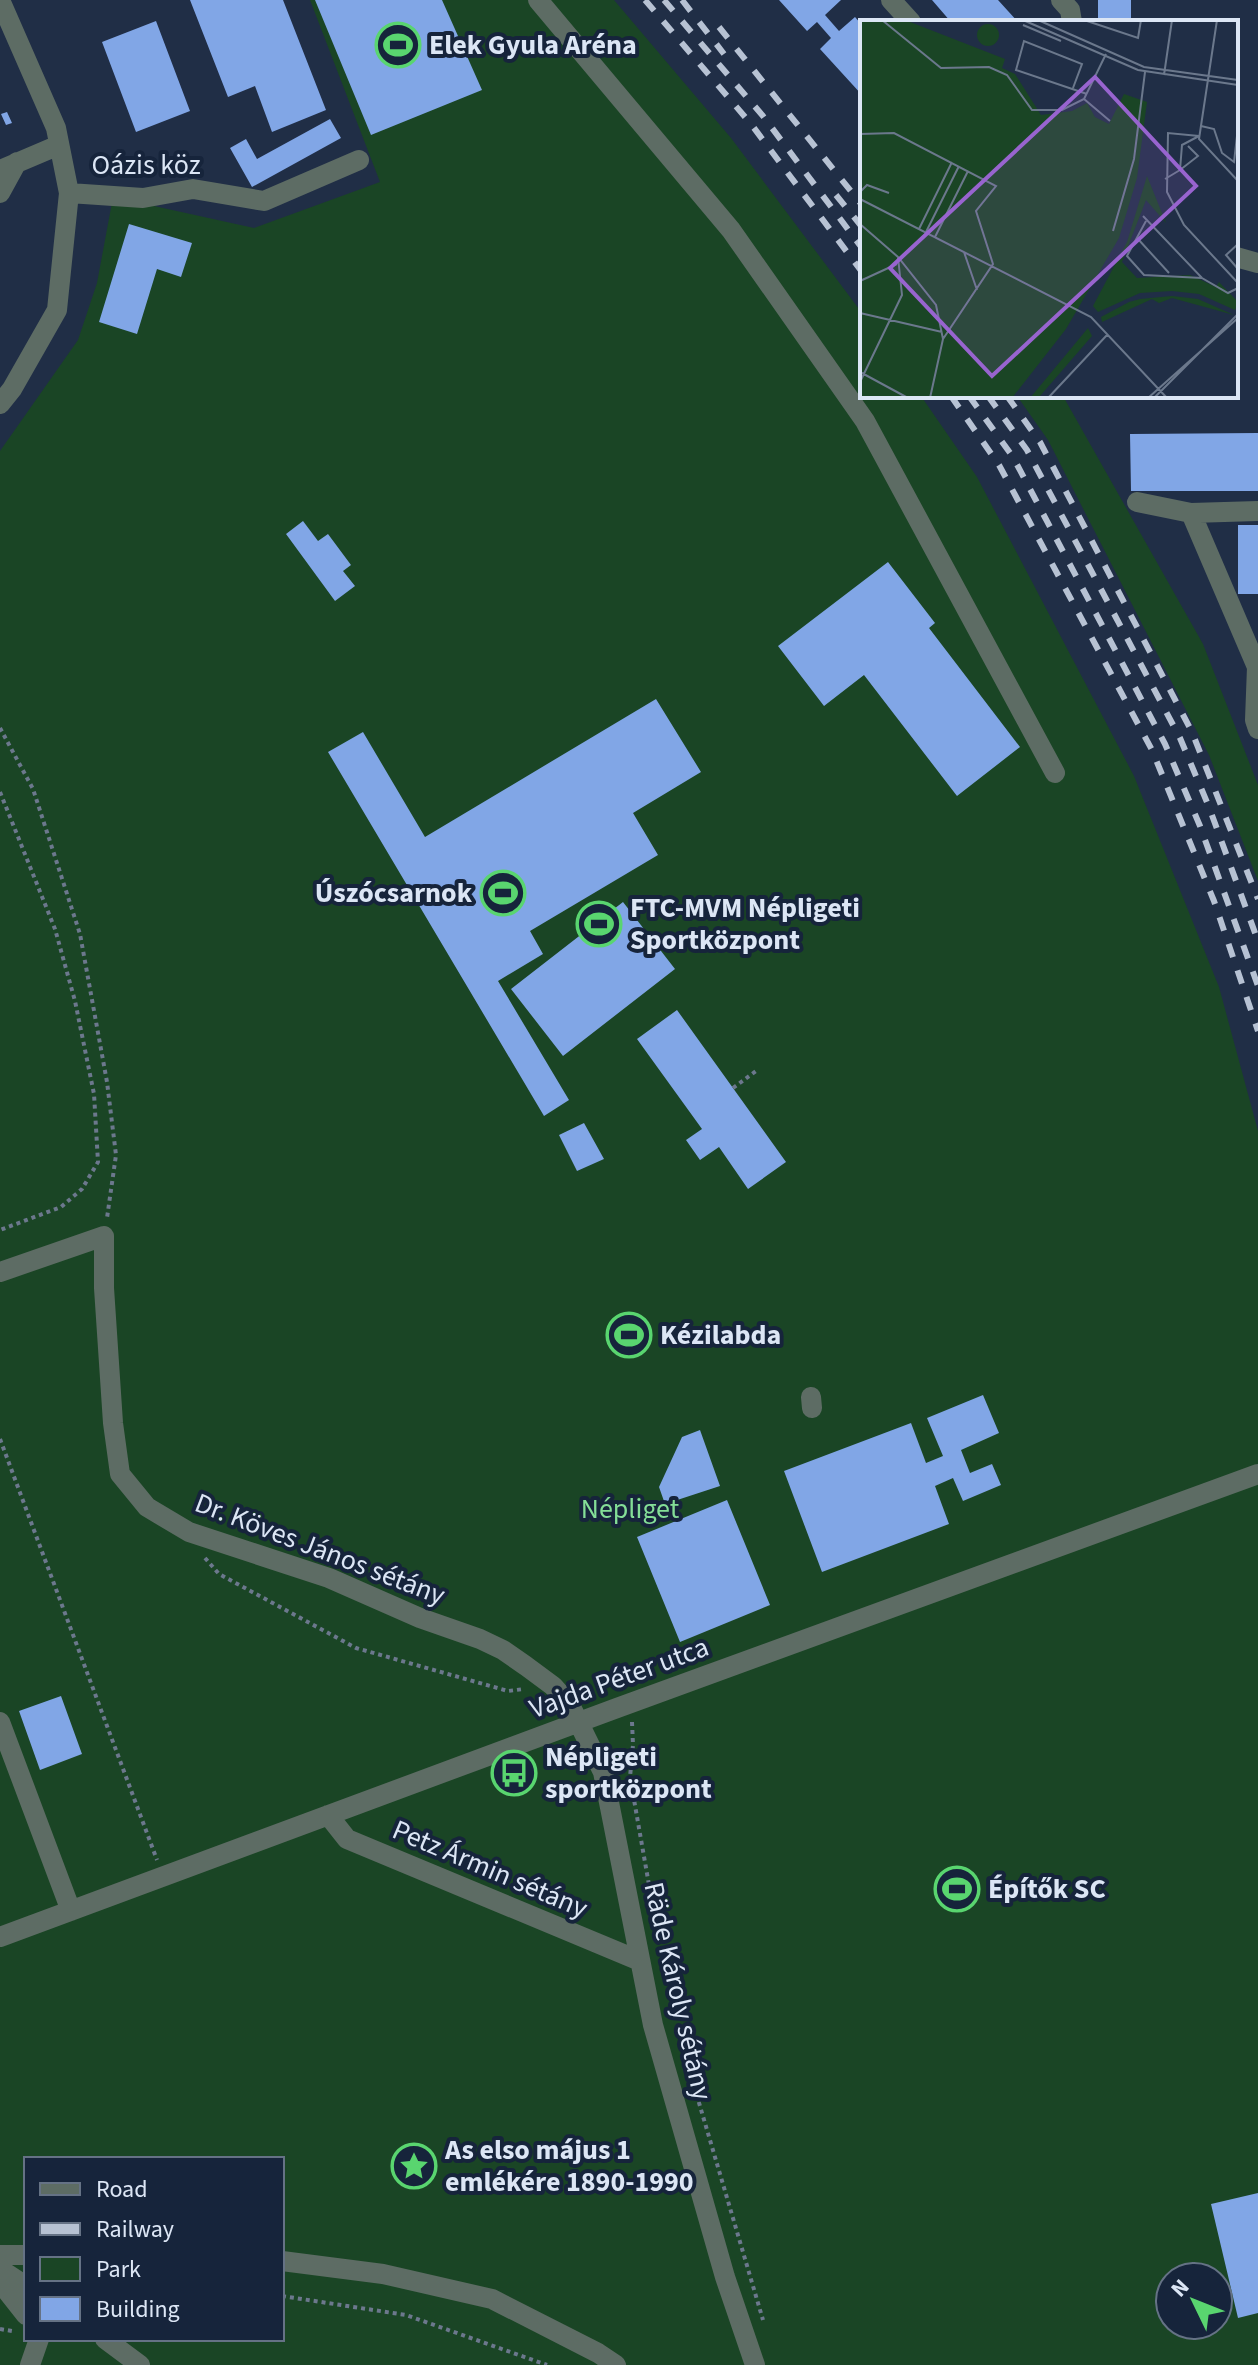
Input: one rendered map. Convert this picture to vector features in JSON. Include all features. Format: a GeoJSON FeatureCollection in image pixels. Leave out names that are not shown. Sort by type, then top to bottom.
{"type":"FeatureCollection","features":[{"type":"Feature","properties":{"kind":"street"},"geometry":{"type":"LineString","coordinates":[[0,0],[56,128],[69,193],[57,310],[12,389],[0,404]]}},
{"type":"Feature","properties":{"kind":"street"},"geometry":{"type":"LineString","coordinates":[[538,0],[731,230],[865,421],[1055,773]]}},
{"type":"Feature","properties":{"kind":"street"},"geometry":{"type":"LineString","coordinates":[[891,0],[909,20]]}},
{"type":"Feature","properties":{"kind":"street"},"geometry":{"type":"LineString","coordinates":[[0,193],[9,166],[59,145]]}},
{"type":"Feature","properties":{"kind":"street","name":"Oázis köz"},"geometry":{"type":"LineString","coordinates":[[69,193],[143,198],[193,189],[264,201],[359,160]]}},
{"type":"Feature","properties":{"kind":"street"},"geometry":{"type":"LineString","coordinates":[[1238,258],[1258,263]]}},
{"type":"Feature","properties":{"kind":"street"},"geometry":{"type":"LineString","coordinates":[[1137,502],[1191,513],[1258,511]]}},
{"type":"Feature","properties":{"kind":"street"},"geometry":{"type":"LineString","coordinates":[[1191,513],[1258,667],[1255,720],[1258,729]]}},
{"type":"Feature","properties":{"kind":"street"},"geometry":{"type":"LineString","coordinates":[[0,1272],[104,1236]]}},
{"type":"Feature","properties":{"kind":"street","name":"Dr. Köves János sétány"},"geometry":{"type":"LineString","coordinates":[[104,1236],[104,1288],[113,1423],[120,1474],[147,1507],[189,1532],[329,1578],[503,1650],[553,1686],[564,1697],[578,1723]]}},
{"type":"Feature","properties":{"kind":"street","name":"Vajda Péter utca"},"geometry":{"type":"LineString","coordinates":[[0,1937],[1258,1474]]}},
{"type":"Feature","properties":{"kind":"street"},"geometry":{"type":"LineString","coordinates":[[0,1722],[71,1911]]}},
{"type":"Feature","properties":{"kind":"street","name":"Räde Károly sétány"},"geometry":{"type":"LineString","coordinates":[[578,1723],[603,1772],[653,2025],[725,2277],[755,2365]]}},
{"type":"Feature","properties":{"kind":"street","name":"Petz Ármin sétány"},"geometry":{"type":"LineString","coordinates":[[328,1815],[347,1839],[640,1961]]}},
{"type":"Feature","properties":{"kind":"street"},"geometry":{"type":"LineString","coordinates":[[0,2255],[24,2255]]}},
{"type":"Feature","properties":{"kind":"street"},"geometry":{"type":"LineString","coordinates":[[284,2261],[383,2274],[492,2299],[616,2365]]}},
{"type":"Feature","properties":{"kind":"street"},"geometry":{"type":"LineString","coordinates":[[0,2269],[24,2285]]}},
{"type":"Feature","properties":{"kind":"street"},"geometry":{"type":"LineString","coordinates":[[0,2282],[24,2312]]}},
{"type":"Feature","properties":{"kind":"street"},"geometry":{"type":"LineString","coordinates":[[30,2365],[38,2341]]}},
{"type":"Feature","properties":{"kind":"street"},"geometry":{"type":"LineString","coordinates":[[108,2341],[140,2365]]}},
{"type":"Feature","properties":{"kind":"path"},"geometry":{"type":"LineString","coordinates":[[0,728],[33,789],[80,934],[107,1082],[116,1155],[104,1236]]}},
{"type":"Feature","properties":{"kind":"path"},"geometry":{"type":"LineString","coordinates":[[0,792],[55,929],[75,1001],[94,1094],[98,1162],[82,1189],[61,1207],[0,1230]]}},
{"type":"Feature","properties":{"kind":"path"},"geometry":{"type":"LineString","coordinates":[[733,1088],[756,1071]]}},
{"type":"Feature","properties":{"kind":"path"},"geometry":{"type":"LineString","coordinates":[[0,1439],[163,1877]]}},
{"type":"Feature","properties":{"kind":"path"},"geometry":{"type":"LineString","coordinates":[[189,1532],[219,1574],[356,1648],[508,1691],[553,1686]]}},
{"type":"Feature","properties":{"kind":"path"},"geometry":{"type":"LineString","coordinates":[[632,1718],[630,1777],[657,1928]]}},
{"type":"Feature","properties":{"kind":"path"},"geometry":{"type":"LineString","coordinates":[[689,2071],[750,2269]]}},
{"type":"Feature","properties":{"kind":"path"},"geometry":{"type":"LineString","coordinates":[[284,2296],[406,2315],[547,2365]]}},
{"type":"Feature","properties":{"kind":"green space","name":"Népliget"},"geometry":{"type":"Polygon","coordinates":[[[310,0],[614,0],[731,138],[860,310],[860,398],[922,398],[977,477],[1134,776],[1219,987],[1258,1131],[1258,2365],[0,2365],[0,451],[78,340],[97,283],[113,197],[254,228],[380,182],[310,0]]]}},
{"type":"Feature","properties":{"kind":"green space"},"geometry":{"type":"Polygon","coordinates":[[[1018,398],[1064,398],[1203,644],[1258,785],[1258,881],[1209,755],[1048,440],[1018,398]]]}},
{"type":"Feature","properties":{"kind":"building"},"geometry":{"type":"Polygon","coordinates":[[[190,0],[283,0],[326,110],[272,132],[255,86],[228,97],[190,0]]]}},
{"type":"Feature","properties":{"kind":"building","name":"Elek Gyula Aréna"},"geometry":{"type":"Polygon","coordinates":[[[315,0],[442,0],[482,90],[371,135],[315,0]]]}},
{"type":"Feature","properties":{"kind":"building"},"geometry":{"type":"Polygon","coordinates":[[[779,0],[841,0],[825,15],[839,31],[855,17],[860,23],[860,93],[820,49],[831,38],[817,22],[807,31],[779,0]]]}},
{"type":"Feature","properties":{"kind":"building"},"geometry":{"type":"Polygon","coordinates":[[[932,0],[998,0],[1016,20],[949,20],[932,0]]]}},
{"type":"Feature","properties":{"kind":"building"},"geometry":{"type":"Polygon","coordinates":[[[1098,0],[1131,0],[1131,20],[1098,20],[1098,0]]]}},
{"type":"Feature","properties":{"kind":"building"},"geometry":{"type":"Polygon","coordinates":[[[156,21],[190,111],[136,132],[102,42],[156,21]]]}},
{"type":"Feature","properties":{"kind":"building"},"geometry":{"type":"Polygon","coordinates":[[[7,112],[12,123],[6,125],[1,114],[7,112]]]}},
{"type":"Feature","properties":{"kind":"building"},"geometry":{"type":"Polygon","coordinates":[[[330,119],[341,138],[252,187],[230,148],[246,139],[257,159],[330,119]]]}},
{"type":"Feature","properties":{"kind":"building"},"geometry":{"type":"Polygon","coordinates":[[[129,224],[192,243],[181,277],[157,269],[137,334],[99,322],[129,224]]]}},
{"type":"Feature","properties":{"kind":"building"},"geometry":{"type":"Polygon","coordinates":[[[1258,433],[1258,491],[1131,491],[1130,434],[1258,433]]]}},
{"type":"Feature","properties":{"kind":"building"},"geometry":{"type":"Polygon","coordinates":[[[303,521],[318,541],[328,534],[351,565],[343,571],[355,586],[335,601],[286,534],[303,521]]]}},
{"type":"Feature","properties":{"kind":"building"},"geometry":{"type":"Polygon","coordinates":[[[1238,525],[1258,525],[1258,594],[1238,594],[1238,525]]]}},
{"type":"Feature","properties":{"kind":"building"},"geometry":{"type":"Polygon","coordinates":[[[888,562],[935,623],[929,628],[1020,747],[957,796],[864,675],[824,706],[778,646],[888,562]]]}},
{"type":"Feature","properties":{"kind":"building","name":"Úszócsarnok"},"geometry":{"type":"Polygon","coordinates":[[[656,699],[701,772],[633,813],[658,855],[530,931],[543,954],[498,981],[569,1100],[544,1116],[328,752],[363,732],[425,837],[656,699]]]}},
{"type":"Feature","properties":{"kind":"building"},"geometry":{"type":"Polygon","coordinates":[[[623,902],[675,969],[563,1056],[511,989],[623,902]]]}},
{"type":"Feature","properties":{"kind":"building"},"geometry":{"type":"Polygon","coordinates":[[[677,1010],[786,1162],[748,1189],[719,1147],[700,1160],[686,1140],[702,1129],[637,1039],[677,1010]]]}},
{"type":"Feature","properties":{"kind":"building"},"geometry":{"type":"Polygon","coordinates":[[[584,1123],[604,1159],[577,1171],[559,1135],[584,1123]]]}},
{"type":"Feature","properties":{"kind":"building"},"geometry":{"type":"Polygon","coordinates":[[[983,1395],[999,1433],[961,1450],[970,1473],[992,1464],[1001,1485],[963,1501],[953,1478],[935,1486],[949,1524],[822,1572],[784,1471],[911,1423],[926,1463],[943,1456],[927,1418],[983,1395]]]}},
{"type":"Feature","properties":{"kind":"building"},"geometry":{"type":"Polygon","coordinates":[[[700,1430],[720,1486],[665,1504],[659,1487],[682,1437],[700,1430]]]}},
{"type":"Feature","properties":{"kind":"building"},"geometry":{"type":"Polygon","coordinates":[[[727,1500],[770,1605],[680,1642],[637,1537],[727,1500]]]}},
{"type":"Feature","properties":{"kind":"building"},"geometry":{"type":"Polygon","coordinates":[[[61,1696],[82,1754],[40,1770],[19,1711],[61,1696]]]}},
{"type":"Feature","properties":{"kind":"building"},"geometry":{"type":"Polygon","coordinates":[[[1258,2193],[1258,2313],[1238,2318],[1234,2301],[1234,2261],[1224,2261],[1211,2204],[1258,2193]]]}},
{"type":"Feature","properties":{"kind":"railway"},"geometry":{"type":"LineString","coordinates":[[645,0],[751,124],[860,269]]}},
{"type":"Feature","properties":{"kind":"railway"},"geometry":{"type":"LineString","coordinates":[[664,0],[763,116],[860,245]]}},
{"type":"Feature","properties":{"kind":"railway"},"geometry":{"type":"LineString","coordinates":[[682,0],[724,54]]}},
{"type":"Feature","properties":{"kind":"railway"},"geometry":{"type":"LineString","coordinates":[[719,27],[860,203]]}},
{"type":"Feature","properties":{"kind":"railway"},"geometry":{"type":"LineString","coordinates":[[836,195],[860,225]]}},
{"type":"Feature","properties":{"kind":"railway"},"geometry":{"type":"LineString","coordinates":[[952,398],[999,465],[1152,750],[1214,901],[1258,1031]]}},
{"type":"Feature","properties":{"kind":"railway"},"geometry":{"type":"LineString","coordinates":[[970,398],[1013,457],[1165,744],[1200,826],[1258,986]]}},
{"type":"Feature","properties":{"kind":"railway"},"geometry":{"type":"LineString","coordinates":[[989,398],[1027,450],[1180,738],[1258,941]]}},
{"type":"Feature","properties":{"kind":"railway"},"geometry":{"type":"LineString","coordinates":[[1008,398],[1040,442],[1192,732],[1258,899]]}},
{"type":"Feature","properties":{"kind":"place","name":"Elek Gyula Aréna"},"geometry":{"type":"Point","coordinates":[398,45]}},
{"type":"Feature","properties":{"kind":"place","name":"Úszócsarnok"},"geometry":{"type":"Point","coordinates":[503,893]}},
{"type":"Feature","properties":{"kind":"place","name":"FTC-MVM Népligeti Sportközpont"},"geometry":{"type":"Point","coordinates":[599,924]}},
{"type":"Feature","properties":{"kind":"place","name":"Kézilabda"},"geometry":{"type":"Point","coordinates":[629,1335]}},
{"type":"Feature","properties":{"kind":"place","name":"Népligeti sportközpont"},"geometry":{"type":"Point","coordinates":[514,1773]}},
{"type":"Feature","properties":{"kind":"place","name":"Építők SC"},"geometry":{"type":"Point","coordinates":[957,1889]}},
{"type":"Feature","properties":{"kind":"place","name":"As elso május 1 emlékére 1890-1990"},"geometry":{"type":"Point","coordinates":[414,2166]}}]}
